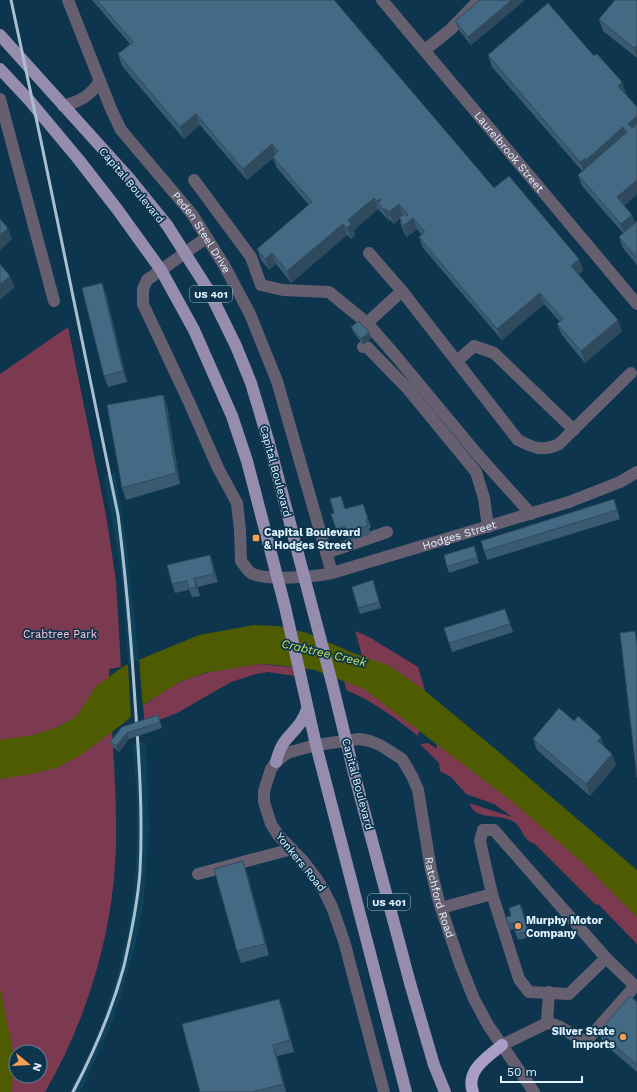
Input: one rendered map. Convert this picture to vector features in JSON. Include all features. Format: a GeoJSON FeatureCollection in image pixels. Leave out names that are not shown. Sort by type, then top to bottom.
{"type":"FeatureCollection","features":[{"type":"Feature","properties":{"kind":"highway"},"geometry":{"type":"LineString","coordinates":[[473,1092],[471,1081],[474,1071],[502,1045]]}},
{"type":"Feature","properties":{"kind":"main road","name":"Capital Boulevard"},"geometry":{"type":"LineString","coordinates":[[0,35],[142,193],[167,225],[199,274],[219,309],[236,346],[251,383],[269,443],[421,1023],[434,1065],[445,1092]]}},
{"type":"Feature","properties":{"kind":"main road","name":"US 401"},"geometry":{"type":"LineString","coordinates":[[0,68],[79,160],[161,270],[194,330],[232,416],[247,461],[285,607],[316,745],[406,1092]]}},
{"type":"Feature","properties":{"kind":"main road"},"geometry":{"type":"LineString","coordinates":[[276,762],[278,753],[284,742],[303,720],[306,704]]}},
{"type":"Feature","properties":{"kind":"street","name":"Peden Steel Drive"},"geometry":{"type":"LineString","coordinates":[[68,0],[111,109],[121,130],[192,214],[224,265],[250,314],[274,374],[332,573]]}},
{"type":"Feature","properties":{"kind":"street","name":"Laurelbrook Street"},"geometry":{"type":"LineString","coordinates":[[382,0],[633,291],[637,304]]}},
{"type":"Feature","properties":{"kind":"street"},"geometry":{"type":"LineString","coordinates":[[425,50],[451,29],[479,0]]}},
{"type":"Feature","properties":{"kind":"street"},"geometry":{"type":"LineString","coordinates":[[63,106],[80,101],[91,94],[100,81]]}},
{"type":"Feature","properties":{"kind":"street"},"geometry":{"type":"LineString","coordinates":[[0,99],[54,301]]}},
{"type":"Feature","properties":{"kind":"street"},"geometry":{"type":"LineString","coordinates":[[194,180],[251,257],[261,285],[283,290],[329,292],[367,323],[478,455],[531,514]]}},
{"type":"Feature","properties":{"kind":"street","name":"Hodges Street"},"geometry":{"type":"LineString","coordinates":[[206,238],[147,280],[143,289],[143,304],[218,468],[237,503],[241,561],[252,573],[263,576],[318,576],[332,573],[531,514],[602,490],[637,472]]}},
{"type":"Feature","properties":{"kind":"street"},"geometry":{"type":"LineString","coordinates":[[369,253],[402,291],[518,440],[544,450],[559,444],[631,373]]}},
{"type":"Feature","properties":{"kind":"street"},"geometry":{"type":"LineString","coordinates":[[367,323],[402,291]]}},
{"type":"Feature","properties":{"kind":"street"},"geometry":{"type":"LineString","coordinates":[[457,361],[474,346],[494,353],[574,430]]}},
{"type":"Feature","properties":{"kind":"street"},"geometry":{"type":"LineString","coordinates":[[362,347],[366,347],[374,354],[407,388],[476,472],[484,498],[488,527]]}},
{"type":"Feature","properties":{"kind":"street"},"geometry":{"type":"LineString","coordinates":[[326,552],[387,532]]}},
{"type":"Feature","properties":{"kind":"street","name":"Ratchford Road"},"geometry":{"type":"LineString","coordinates":[[316,745],[362,739],[380,745],[402,759],[418,790],[431,870],[441,908],[460,964],[474,999],[488,1025],[534,1092]]}},
{"type":"Feature","properties":{"kind":"street"},"geometry":{"type":"LineString","coordinates":[[276,762],[287,753],[316,745]]}},
{"type":"Feature","properties":{"kind":"street","name":"Yonkers Road"},"geometry":{"type":"LineString","coordinates":[[276,762],[267,780],[264,791],[264,802],[271,824],[278,835],[292,849],[316,878],[332,907],[344,941],[381,1091]]}},
{"type":"Feature","properties":{"kind":"street"},"geometry":{"type":"LineString","coordinates":[[502,1045],[547,1023],[554,1023],[582,1040],[588,1040],[636,986],[606,958],[494,830],[483,830],[480,841],[492,894],[519,979],[529,992],[568,994],[606,958]]}},
{"type":"Feature","properties":{"kind":"street"},"geometry":{"type":"LineString","coordinates":[[198,874],[292,849]]}},
{"type":"Feature","properties":{"kind":"street"},"geometry":{"type":"LineString","coordinates":[[441,908],[492,894]]}},
{"type":"Feature","properties":{"kind":"street"},"geometry":{"type":"LineString","coordinates":[[547,1023],[549,992]]}},
{"type":"Feature","properties":{"kind":"shaded area"},"geometry":{"type":"Polygon","coordinates":[[[115,472],[125,532],[139,660],[128,664],[123,590],[104,476],[115,472]]]}},
{"type":"Feature","properties":{"kind":"shaded area"},"geometry":{"type":"Polygon","coordinates":[[[146,742],[149,828],[143,908],[135,946],[110,1028],[92,1068],[80,1092],[69,1092],[86,1060],[102,1023],[116,979],[127,936],[135,884],[137,835],[137,805],[133,744],[146,742]]]}},
{"type":"Feature","properties":{"kind":"green space","name":"Crabtree Park"},"geometry":{"type":"Polygon","coordinates":[[[68,327],[106,515],[116,581],[121,667],[109,669],[115,778],[116,844],[114,876],[104,941],[96,972],[86,1004],[60,1064],[45,1092],[0,1092],[0,374],[68,327]]]}},
{"type":"Feature","properties":{"kind":"green space"},"geometry":{"type":"Polygon","coordinates":[[[355,631],[369,637],[418,667],[434,720],[637,890],[637,944],[598,904],[596,905],[535,844],[530,842],[514,822],[504,818],[482,815],[474,811],[469,803],[512,817],[494,804],[466,794],[451,777],[440,771],[439,763],[420,744],[428,743],[437,749],[434,721],[368,676],[355,631]]]}},
{"type":"Feature","properties":{"kind":"green space"},"geometry":{"type":"Polygon","coordinates":[[[259,664],[292,667],[295,676],[268,672],[256,674],[231,682],[179,712],[145,726],[143,706],[170,687],[211,672],[259,664]]]}},
{"type":"Feature","properties":{"kind":"green space"},"geometry":{"type":"Polygon","coordinates":[[[344,680],[360,683],[420,726],[418,736],[374,704],[346,690],[344,680]]]}},
{"type":"Feature","properties":{"kind":"water","name":"Crabtree Creek"},"geometry":{"type":"Polygon","coordinates":[[[254,625],[278,626],[307,633],[351,652],[390,666],[424,690],[637,870],[637,917],[584,864],[514,803],[364,689],[315,670],[259,664],[204,673],[180,682],[150,700],[125,722],[81,755],[56,768],[0,779],[0,740],[33,735],[55,728],[76,717],[96,686],[124,666],[199,635],[254,625]]]}},
{"type":"Feature","properties":{"kind":"water"},"geometry":{"type":"Polygon","coordinates":[[[0,988],[12,1044],[8,1044],[8,1084],[12,1084],[11,1092],[0,1092],[0,988]]]}},
{"type":"Feature","properties":{"kind":"pier"},"geometry":{"type":"Polygon","coordinates":[[[139,660],[143,709],[131,719],[128,664],[139,660]]]}},
{"type":"Feature","properties":{"kind":"building"},"geometry":{"type":"Polygon","coordinates":[[[97,0],[334,0],[494,188],[509,176],[579,259],[571,266],[618,320],[581,351],[557,324],[563,319],[540,293],[497,329],[419,237],[425,232],[413,218],[403,226],[400,222],[402,221],[399,218],[404,214],[406,216],[408,215],[399,204],[389,212],[386,209],[384,210],[378,203],[381,200],[380,199],[377,201],[374,198],[348,220],[351,224],[347,228],[343,224],[287,271],[272,253],[265,259],[257,249],[312,202],[273,157],[278,151],[272,144],[243,169],[196,114],[180,127],[118,54],[133,42],[97,0]]]}},
{"type":"Feature","properties":{"kind":"building"},"geometry":{"type":"Polygon","coordinates":[[[480,0],[512,0],[468,37],[455,21],[480,0]]]}},
{"type":"Feature","properties":{"kind":"building"},"geometry":{"type":"Polygon","coordinates":[[[615,0],[637,0],[637,45],[634,48],[599,19],[615,0]]]}},
{"type":"Feature","properties":{"kind":"building"},"geometry":{"type":"Polygon","coordinates":[[[548,3],[594,56],[597,54],[622,82],[618,86],[637,107],[637,116],[628,124],[632,128],[637,124],[637,180],[617,197],[632,215],[621,224],[578,175],[627,132],[623,127],[586,160],[585,158],[580,162],[488,55],[548,3]]]}},
{"type":"Feature","properties":{"kind":"building"},"geometry":{"type":"Polygon","coordinates":[[[0,219],[8,228],[0,235],[0,219]]]}},
{"type":"Feature","properties":{"kind":"building"},"geometry":{"type":"Polygon","coordinates":[[[637,221],[637,258],[619,237],[637,221]]]}},
{"type":"Feature","properties":{"kind":"building"},"geometry":{"type":"Polygon","coordinates":[[[0,264],[10,276],[0,285],[0,264]]]}},
{"type":"Feature","properties":{"kind":"building"},"geometry":{"type":"Polygon","coordinates":[[[102,283],[123,371],[104,376],[82,288],[102,283]]]}},
{"type":"Feature","properties":{"kind":"building"},"geometry":{"type":"Polygon","coordinates":[[[359,321],[369,332],[361,339],[351,327],[359,321]]]}},
{"type":"Feature","properties":{"kind":"building"},"geometry":{"type":"Polygon","coordinates":[[[163,395],[176,473],[122,488],[107,405],[163,395]]]}},
{"type":"Feature","properties":{"kind":"building"},"geometry":{"type":"Polygon","coordinates":[[[341,496],[345,509],[363,504],[368,519],[366,520],[368,526],[346,532],[344,526],[336,529],[331,514],[334,513],[330,499],[341,496]]]}},
{"type":"Feature","properties":{"kind":"building"},"geometry":{"type":"Polygon","coordinates":[[[614,499],[617,510],[484,551],[481,541],[614,499]]]}},
{"type":"Feature","properties":{"kind":"building"},"geometry":{"type":"Polygon","coordinates":[[[474,546],[477,557],[447,567],[444,555],[474,546]]]}},
{"type":"Feature","properties":{"kind":"building"},"geometry":{"type":"Polygon","coordinates":[[[210,555],[214,574],[194,578],[196,587],[189,589],[187,581],[172,584],[167,565],[210,555]]]}},
{"type":"Feature","properties":{"kind":"building"},"geometry":{"type":"Polygon","coordinates":[[[373,580],[379,602],[358,608],[352,587],[373,580]]]}},
{"type":"Feature","properties":{"kind":"building"},"geometry":{"type":"Polygon","coordinates":[[[505,609],[510,624],[449,643],[444,628],[505,609]]]}},
{"type":"Feature","properties":{"kind":"building"},"geometry":{"type":"Polygon","coordinates":[[[635,631],[637,645],[637,778],[620,633],[635,631]]]}},
{"type":"Feature","properties":{"kind":"building"},"geometry":{"type":"Polygon","coordinates":[[[559,708],[574,721],[578,716],[601,737],[598,741],[612,754],[586,784],[533,739],[559,708]]]}},
{"type":"Feature","properties":{"kind":"building"},"geometry":{"type":"Polygon","coordinates":[[[158,715],[160,722],[127,733],[116,746],[110,742],[122,727],[158,715]]]}},
{"type":"Feature","properties":{"kind":"building"},"geometry":{"type":"Polygon","coordinates":[[[243,861],[265,944],[237,951],[214,869],[243,861]]]}},
{"type":"Feature","properties":{"kind":"building","name":"Murphy Motor Company"},"geometry":{"type":"Polygon","coordinates":[[[520,904],[528,931],[516,934],[513,923],[508,924],[506,917],[511,916],[509,908],[520,904]]]}},
{"type":"Feature","properties":{"kind":"building","name":"Silver State Imports"},"geometry":{"type":"Polygon","coordinates":[[[630,996],[637,1002],[637,1065],[599,1031],[630,996]]]}},
{"type":"Feature","properties":{"kind":"building"},"geometry":{"type":"Polygon","coordinates":[[[279,999],[290,1040],[273,1045],[283,1084],[253,1092],[200,1092],[182,1024],[279,999]]]}},
{"type":"Feature","properties":{"kind":"railway"},"geometry":{"type":"LineString","coordinates":[[11,0],[118,515],[130,631],[139,765],[141,807],[140,871],[138,895],[132,930],[124,966],[108,1015],[88,1062],[73,1092]]}},
{"type":"Feature","properties":{"kind":"place","name":"Capital Boulevard & Hodges Street"},"geometry":{"type":"Point","coordinates":[256,538]}},
{"type":"Feature","properties":{"kind":"place","name":"Murphy Motor Company"},"geometry":{"type":"Point","coordinates":[518,926]}},
{"type":"Feature","properties":{"kind":"place","name":"Silver State Imports"},"geometry":{"type":"Point","coordinates":[623,1037]}}]}
